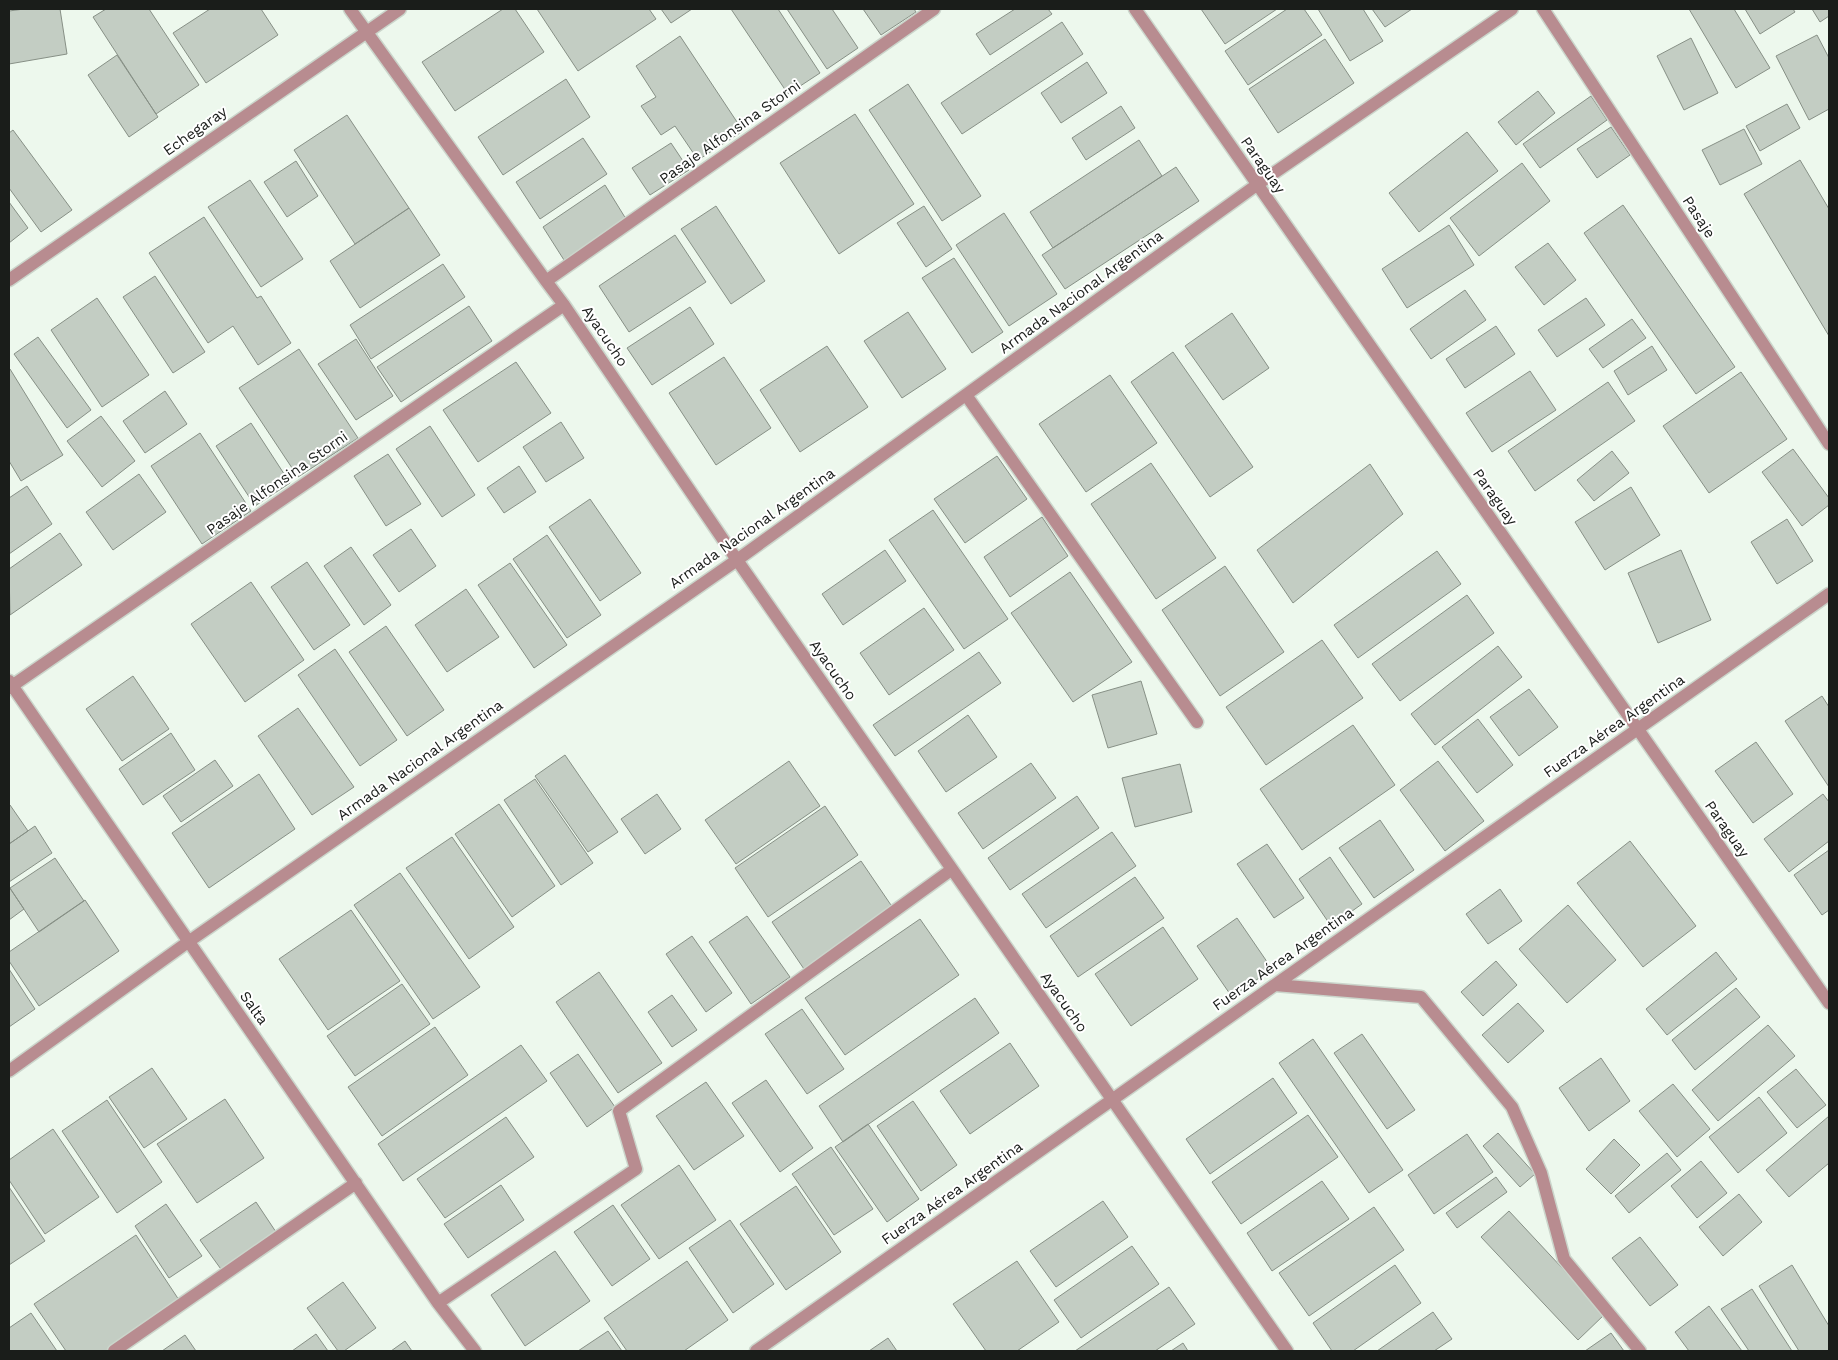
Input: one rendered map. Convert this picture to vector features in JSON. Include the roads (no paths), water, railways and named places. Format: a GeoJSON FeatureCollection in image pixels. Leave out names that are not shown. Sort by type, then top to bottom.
{"type":"FeatureCollection","features":[{"type":"Feature","properties":{"kind":"street","name":"Ayacucho"},"geometry":{"type":"LineString","coordinates":[[350,9],[564,305],[951,870],[1287,1351]]}},
{"type":"Feature","properties":{"kind":"street","name":"Echegaray"},"geometry":{"type":"LineString","coordinates":[[9,280],[400,9]]}},
{"type":"Feature","properties":{"kind":"street","name":"Pasaje Alfonsina Storni"},"geometry":{"type":"LineString","coordinates":[[546,282],[934,9]]}},
{"type":"Feature","properties":{"kind":"street","name":"Paraguay"},"geometry":{"type":"LineString","coordinates":[[1135,9],[1829,1003]]}},
{"type":"Feature","properties":{"kind":"street","name":"Armada Nacional Argentina"},"geometry":{"type":"LineString","coordinates":[[9,1071],[188,942],[737,560],[1258,184],[1512,9]]}},
{"type":"Feature","properties":{"kind":"street","name":"Pasaje"},"geometry":{"type":"LineString","coordinates":[[1542,9],[1829,444]]}},
{"type":"Feature","properties":{"kind":"street","name":"Pasaje Alfonsina Storni"},"geometry":{"type":"LineString","coordinates":[[10,685],[564,305]]}},
{"type":"Feature","properties":{"kind":"street"},"geometry":{"type":"LineString","coordinates":[[966,395],[1197,722]]}},
{"type":"Feature","properties":{"kind":"street","name":"Fuerza Aérea Argentina"},"geometry":{"type":"LineString","coordinates":[[756,1351],[1829,594]]}},
{"type":"Feature","properties":{"kind":"street","name":"Salta"},"geometry":{"type":"LineString","coordinates":[[10,685],[438,1303],[475,1351]]}},
{"type":"Feature","properties":{"kind":"street"},"geometry":{"type":"LineString","coordinates":[[438,1303],[636,1169],[619,1111],[951,870]]}},
{"type":"Feature","properties":{"kind":"street"},"geometry":{"type":"LineString","coordinates":[[1275,984],[1422,997],[1512,1107],[1540,1173],[1564,1259],[1640,1351]]}},
{"type":"Feature","properties":{"kind":"street"},"geometry":{"type":"LineString","coordinates":[[114,1351],[356,1183]]}}]}
